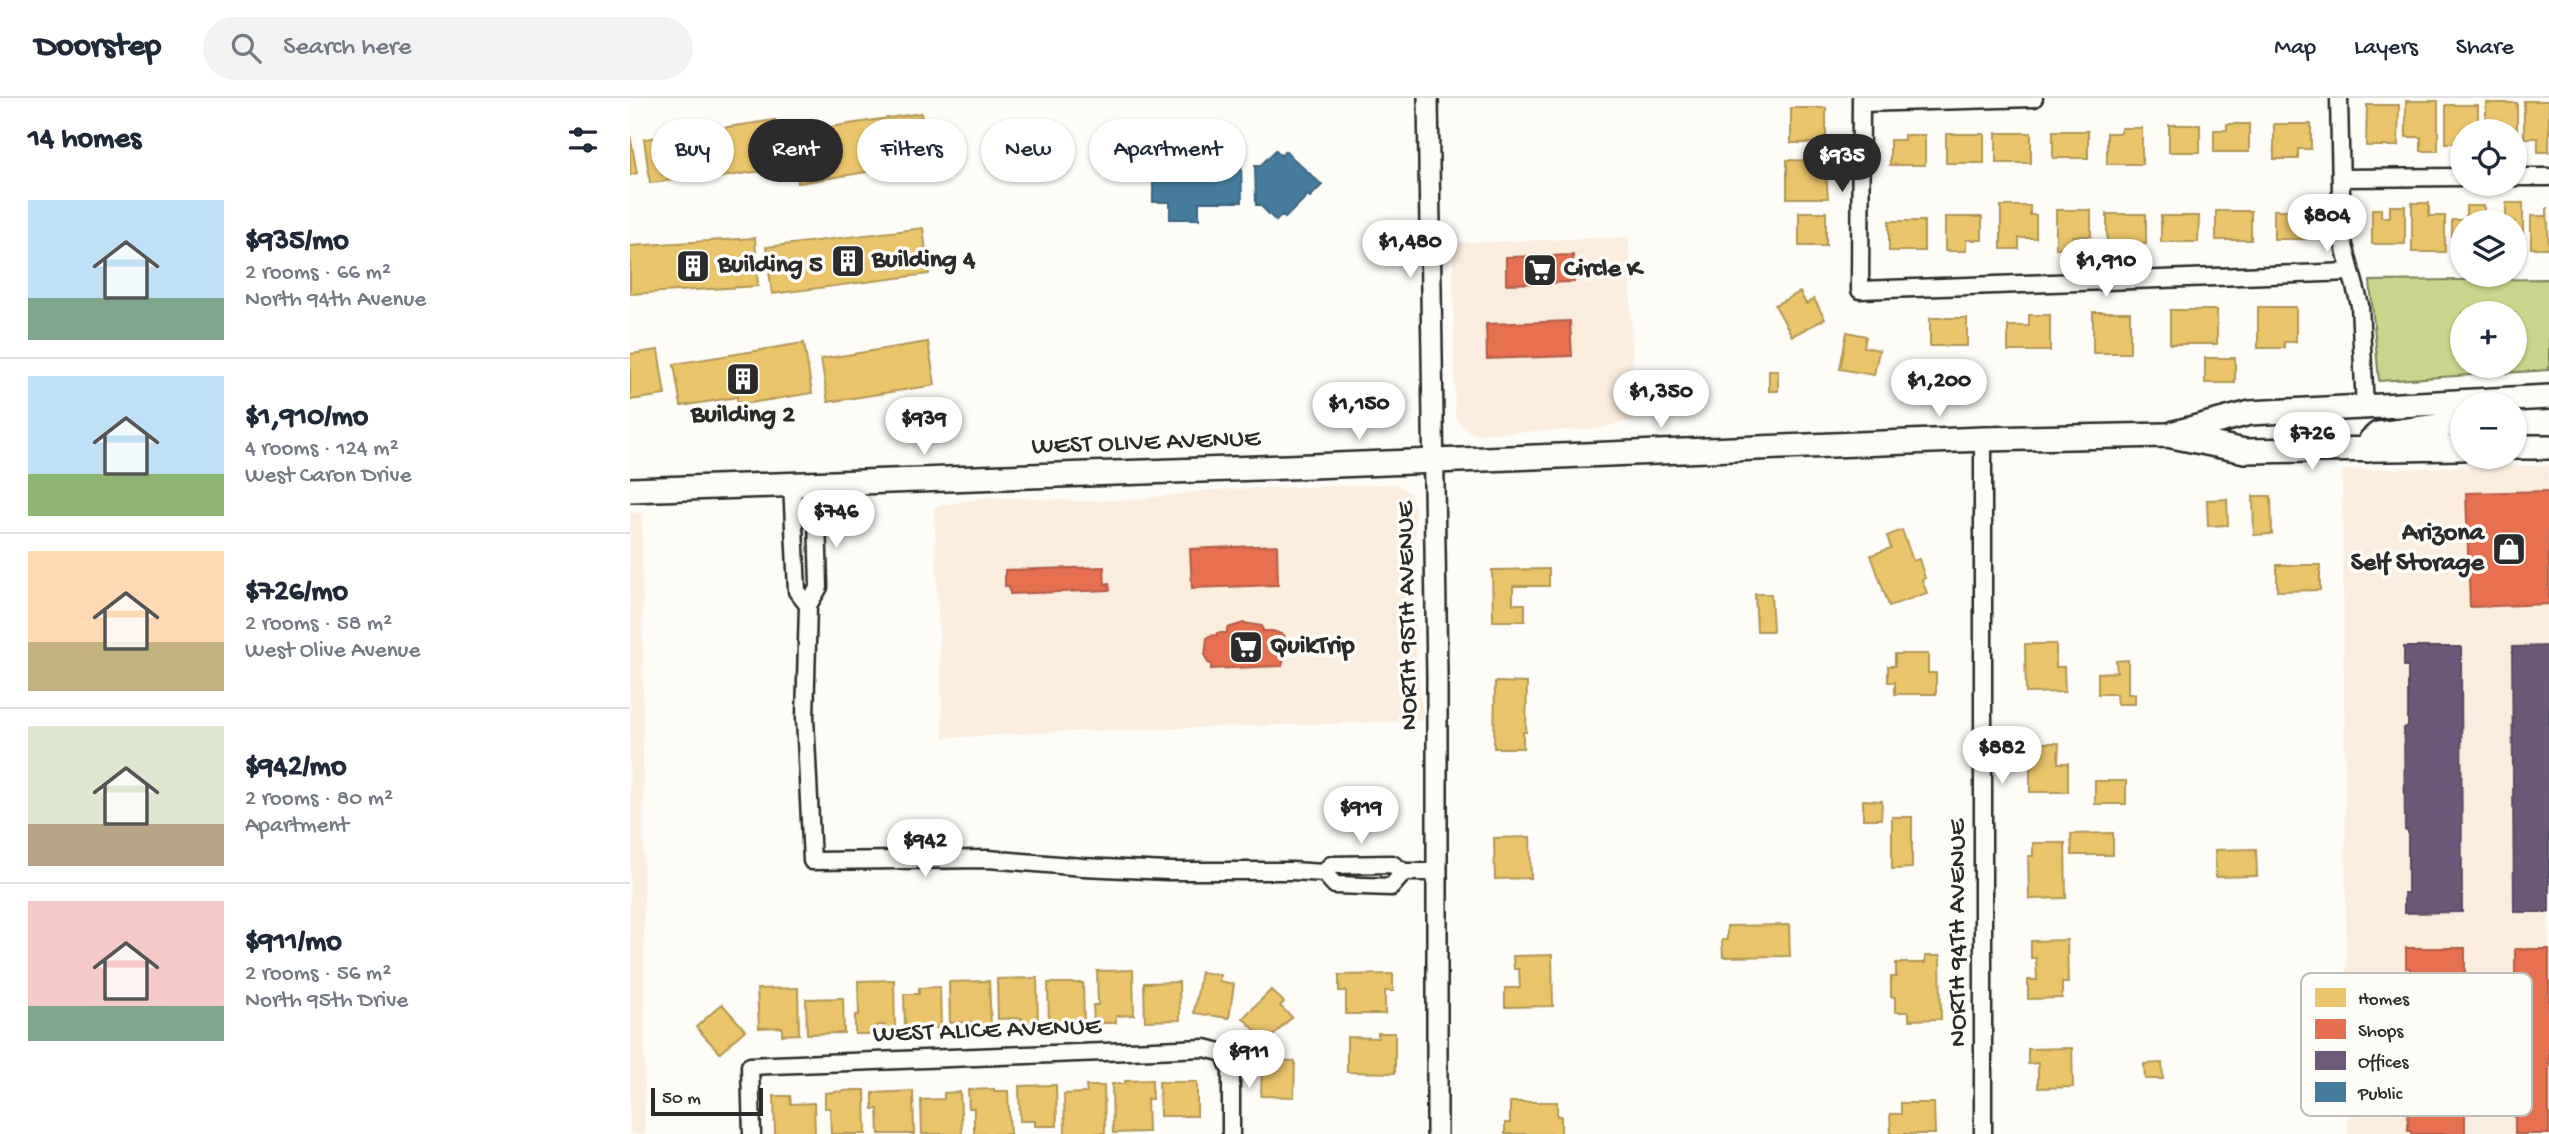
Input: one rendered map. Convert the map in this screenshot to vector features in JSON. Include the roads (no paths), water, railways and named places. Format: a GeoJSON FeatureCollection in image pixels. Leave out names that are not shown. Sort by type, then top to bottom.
{"type":"FeatureCollection","features":[{"type":"Feature","properties":{"kind":"main road","name":"WEST OLIVE AVENUE"},"geometry":{"type":"LineString","coordinates":[[2167,435],[2250,413],[2548,397]]}},
{"type":"Feature","properties":{"kind":"main road"},"geometry":{"type":"LineString","coordinates":[[2527,406],[2548,397]]}},
{"type":"Feature","properties":{"kind":"main road"},"geometry":{"type":"LineString","coordinates":[[2368,450],[2371,440],[2378,434],[2450,425]]}},
{"type":"Feature","properties":{"kind":"main road","name":"WEST OLIVE AVENUE"},"geometry":{"type":"LineString","coordinates":[[630,490],[1983,439],[2167,435],[2245,451],[2450,448]]}},
{"type":"Feature","properties":{"kind":"main road"},"geometry":{"type":"LineString","coordinates":[[2527,447],[2549,447]]}},
{"type":"Feature","properties":{"kind":"street","name":"NORTH 95TH AVENUE"},"geometry":{"type":"LineString","coordinates":[[1428,98],[1437,872],[1437,1134]]}},
{"type":"Feature","properties":{"kind":"street"},"geometry":{"type":"LineString","coordinates":[[2034,98],[1861,101],[1860,290],[2351,272]]}},
{"type":"Feature","properties":{"kind":"street"},"geometry":{"type":"LineString","coordinates":[[2339,98],[2342,238],[2360,305],[2365,408]]}},
{"type":"Feature","properties":{"kind":"street"},"geometry":{"type":"LineString","coordinates":[[2341,178],[2450,177]]}},
{"type":"Feature","properties":{"kind":"street"},"geometry":{"type":"LineString","coordinates":[[2527,177],[2549,177]]}},
{"type":"Feature","properties":{"kind":"street","name":"NORTH 94TH AVENUE"},"geometry":{"type":"LineString","coordinates":[[1983,439],[1983,1134]]}},
{"type":"Feature","properties":{"kind":"street"},"geometry":{"type":"LineString","coordinates":[[792,482],[797,591],[808,605]]}},
{"type":"Feature","properties":{"kind":"street"},"geometry":{"type":"LineString","coordinates":[[816,482],[819,587],[808,605],[805,718],[812,862],[988,859],[1168,871],[1324,873],[1331,865],[1392,864],[1404,872],[1437,872]]}},
{"type":"Feature","properties":{"kind":"street","name":"WEST ALICE AVENUE"},"geometry":{"type":"LineString","coordinates":[[752,1134],[750,1066],[1205,1048],[1224,1053],[1231,1071],[1231,1134]]}},
{"type":"Feature","properties":{"kind":"place","name":"Building 4"},"geometry":{"type":"Point","coordinates":[848,261]}},
{"type":"Feature","properties":{"kind":"place","name":"Building 5"},"geometry":{"type":"Point","coordinates":[693,266]}},
{"type":"Feature","properties":{"kind":"place","name":"Circle K"},"geometry":{"type":"Point","coordinates":[1540,270]}},
{"type":"Feature","properties":{"kind":"place","name":"Building 2"},"geometry":{"type":"Point","coordinates":[743,379]}},
{"type":"Feature","properties":{"kind":"place","name":"Arizona Self Storage"},"geometry":{"type":"Point","coordinates":[2509,549]}},
{"type":"Feature","properties":{"kind":"place","name":"QuikTrip"},"geometry":{"type":"Point","coordinates":[1246,647]}}]}
